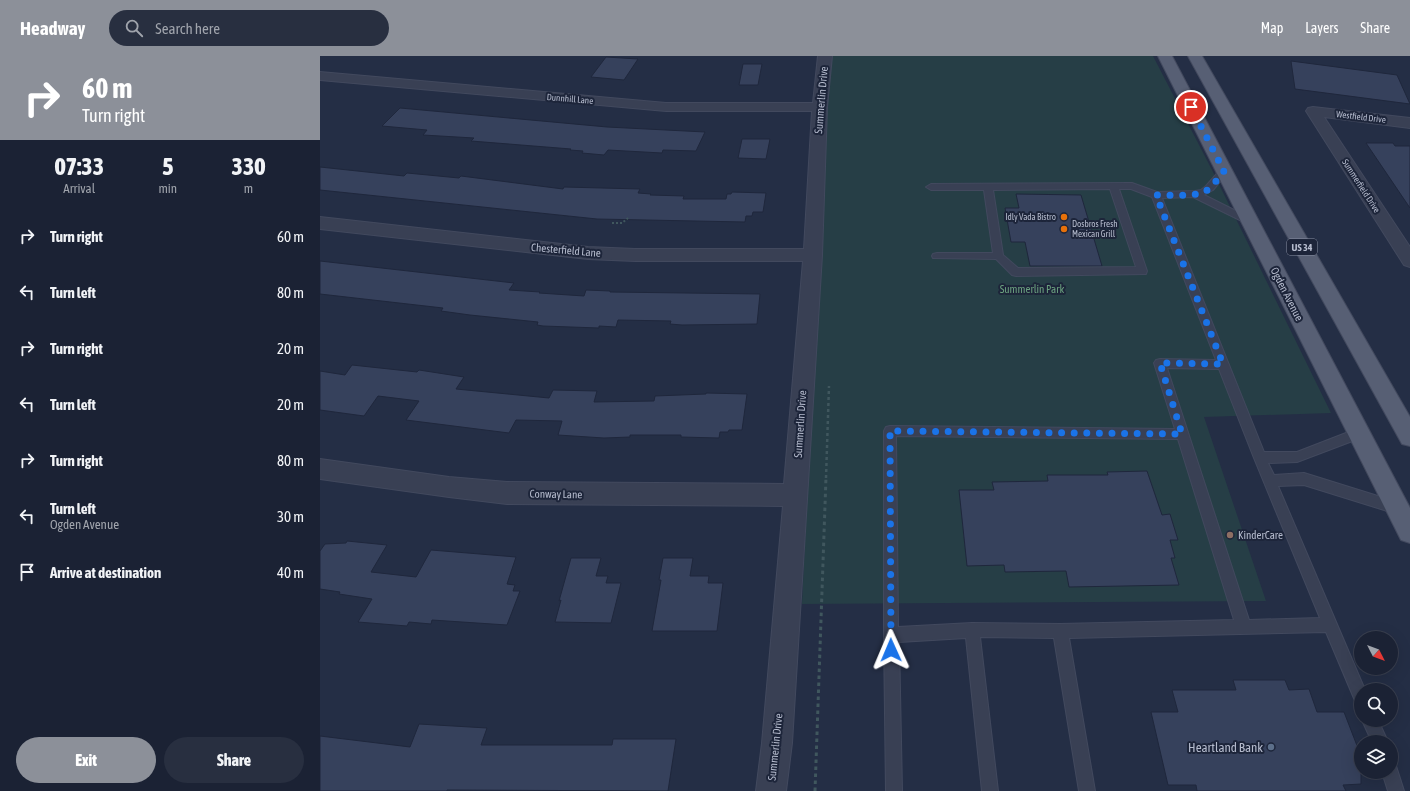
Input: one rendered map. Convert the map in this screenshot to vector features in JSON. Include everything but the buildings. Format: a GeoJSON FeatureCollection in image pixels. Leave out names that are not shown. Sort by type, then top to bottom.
{"type":"FeatureCollection","features":[{"type":"Feature","properties":{"kind":"main road","name":"Ogden Avenue"},"geometry":{"type":"LineString","coordinates":[[1164,56],[1410,532]]}},
{"type":"Feature","properties":{"kind":"main road","name":"US 34"},"geometry":{"type":"LineString","coordinates":[[1195,56],[1410,437]]}},
{"type":"Feature","properties":{"kind":"street","name":"Summerlin Drive"},"geometry":{"type":"LineString","coordinates":[[771,791],[777,743],[794,495],[813,255],[820,107],[825,56]]}},
{"type":"Feature","properties":{"kind":"street","name":"Dunnhill Lane"},"geometry":{"type":"LineString","coordinates":[[320,76],[666,107],[820,107]]}},
{"type":"Feature","properties":{"kind":"street","name":"Westfield Drive"},"geometry":{"type":"LineString","coordinates":[[1313,111],[1410,123]]}},
{"type":"Feature","properties":{"kind":"street","name":"Summerfield Drive"},"geometry":{"type":"LineString","coordinates":[[1313,111],[1410,261]]}},
{"type":"Feature","properties":{"kind":"street","name":"Chesterfield Lane"},"geometry":{"type":"LineString","coordinates":[[320,223],[588,253],[636,255],[813,255]]}},
{"type":"Feature","properties":{"kind":"street","name":"Conway Lane"},"geometry":{"type":"LineString","coordinates":[[320,469],[449,487],[508,493],[794,495]]}},
{"type":"Feature","properties":{"kind":"lane"},"geometry":{"type":"LineString","coordinates":[[931,187],[1132,186],[1156,195],[1194,194],[1204,192],[1224,171]]}},
{"type":"Feature","properties":{"kind":"lane"},"geometry":{"type":"LineString","coordinates":[[988,187],[998,256],[1016,272],[1142,271],[1114,186]]}},
{"type":"Feature","properties":{"kind":"lane"},"geometry":{"type":"LineString","coordinates":[[1194,194],[1249,221]]}},
{"type":"Feature","properties":{"kind":"lane"},"geometry":{"type":"LineString","coordinates":[[1156,195],[1260,458],[1355,683]]}},
{"type":"Feature","properties":{"kind":"lane"},"geometry":{"type":"LineString","coordinates":[[937,256],[998,256]]}},
{"type":"Feature","properties":{"kind":"lane"},"geometry":{"type":"LineString","coordinates":[[1223,364],[1160,363],[1244,627]]}},
{"type":"Feature","properties":{"kind":"lane"},"geometry":{"type":"LineString","coordinates":[[894,791],[891,635],[890,431],[1182,434]]}},
{"type":"Feature","properties":{"kind":"lane"},"geometry":{"type":"LineString","coordinates":[[1260,458],[1297,457],[1358,432]]}},
{"type":"Feature","properties":{"kind":"lane"},"geometry":{"type":"LineString","coordinates":[[1270,481],[1304,479],[1398,508]]}},
{"type":"Feature","properties":{"kind":"lane"},"geometry":{"type":"LineString","coordinates":[[891,635],[972,630],[1060,631],[1330,625]]}},
{"type":"Feature","properties":{"kind":"lane"},"geometry":{"type":"LineString","coordinates":[[972,630],[990,791]]}},
{"type":"Feature","properties":{"kind":"lane"},"geometry":{"type":"LineString","coordinates":[[1060,631],[1087,791]]}},
{"type":"Feature","properties":{"kind":"lane"},"geometry":{"type":"LineString","coordinates":[[1392,779],[1396,791]]}},
{"type":"Feature","properties":{"kind":"path"},"geometry":{"type":"LineString","coordinates":[[612,223],[622,223],[628,218]]}},
{"type":"Feature","properties":{"kind":"path"},"geometry":{"type":"LineString","coordinates":[[815,791],[829,380]]}},
{"type":"Feature","properties":{"kind":"green space","name":"Summerlin Park"},"geometry":{"type":"Polygon","coordinates":[[[828,56],[1153,56],[1212,170],[1331,413],[1204,417],[1266,601],[802,604],[828,56]]]}},
{"type":"Feature","properties":{"kind":"place","name":"Idly Vada Bistro"},"geometry":{"type":"Point","coordinates":[1064,217]}},
{"type":"Feature","properties":{"kind":"place","name":"Dosbros Fresh Mexican Grill"},"geometry":{"type":"Point","coordinates":[1064,229]}},
{"type":"Feature","properties":{"kind":"place","name":"KinderCare"},"geometry":{"type":"Point","coordinates":[1230,535]}},
{"type":"Feature","properties":{"kind":"place","name":"Heartland Bank"},"geometry":{"type":"Point","coordinates":[1271,747]}},
{"type":"Feature","properties":{"kind":"route"},"geometry":{"type":"LineString","coordinates":[[891,650],[890,431],[1182,434],[1160,363],[1223,364],[1156,195],[1194,194],[1204,192],[1224,171],[1191,107]]}}]}
